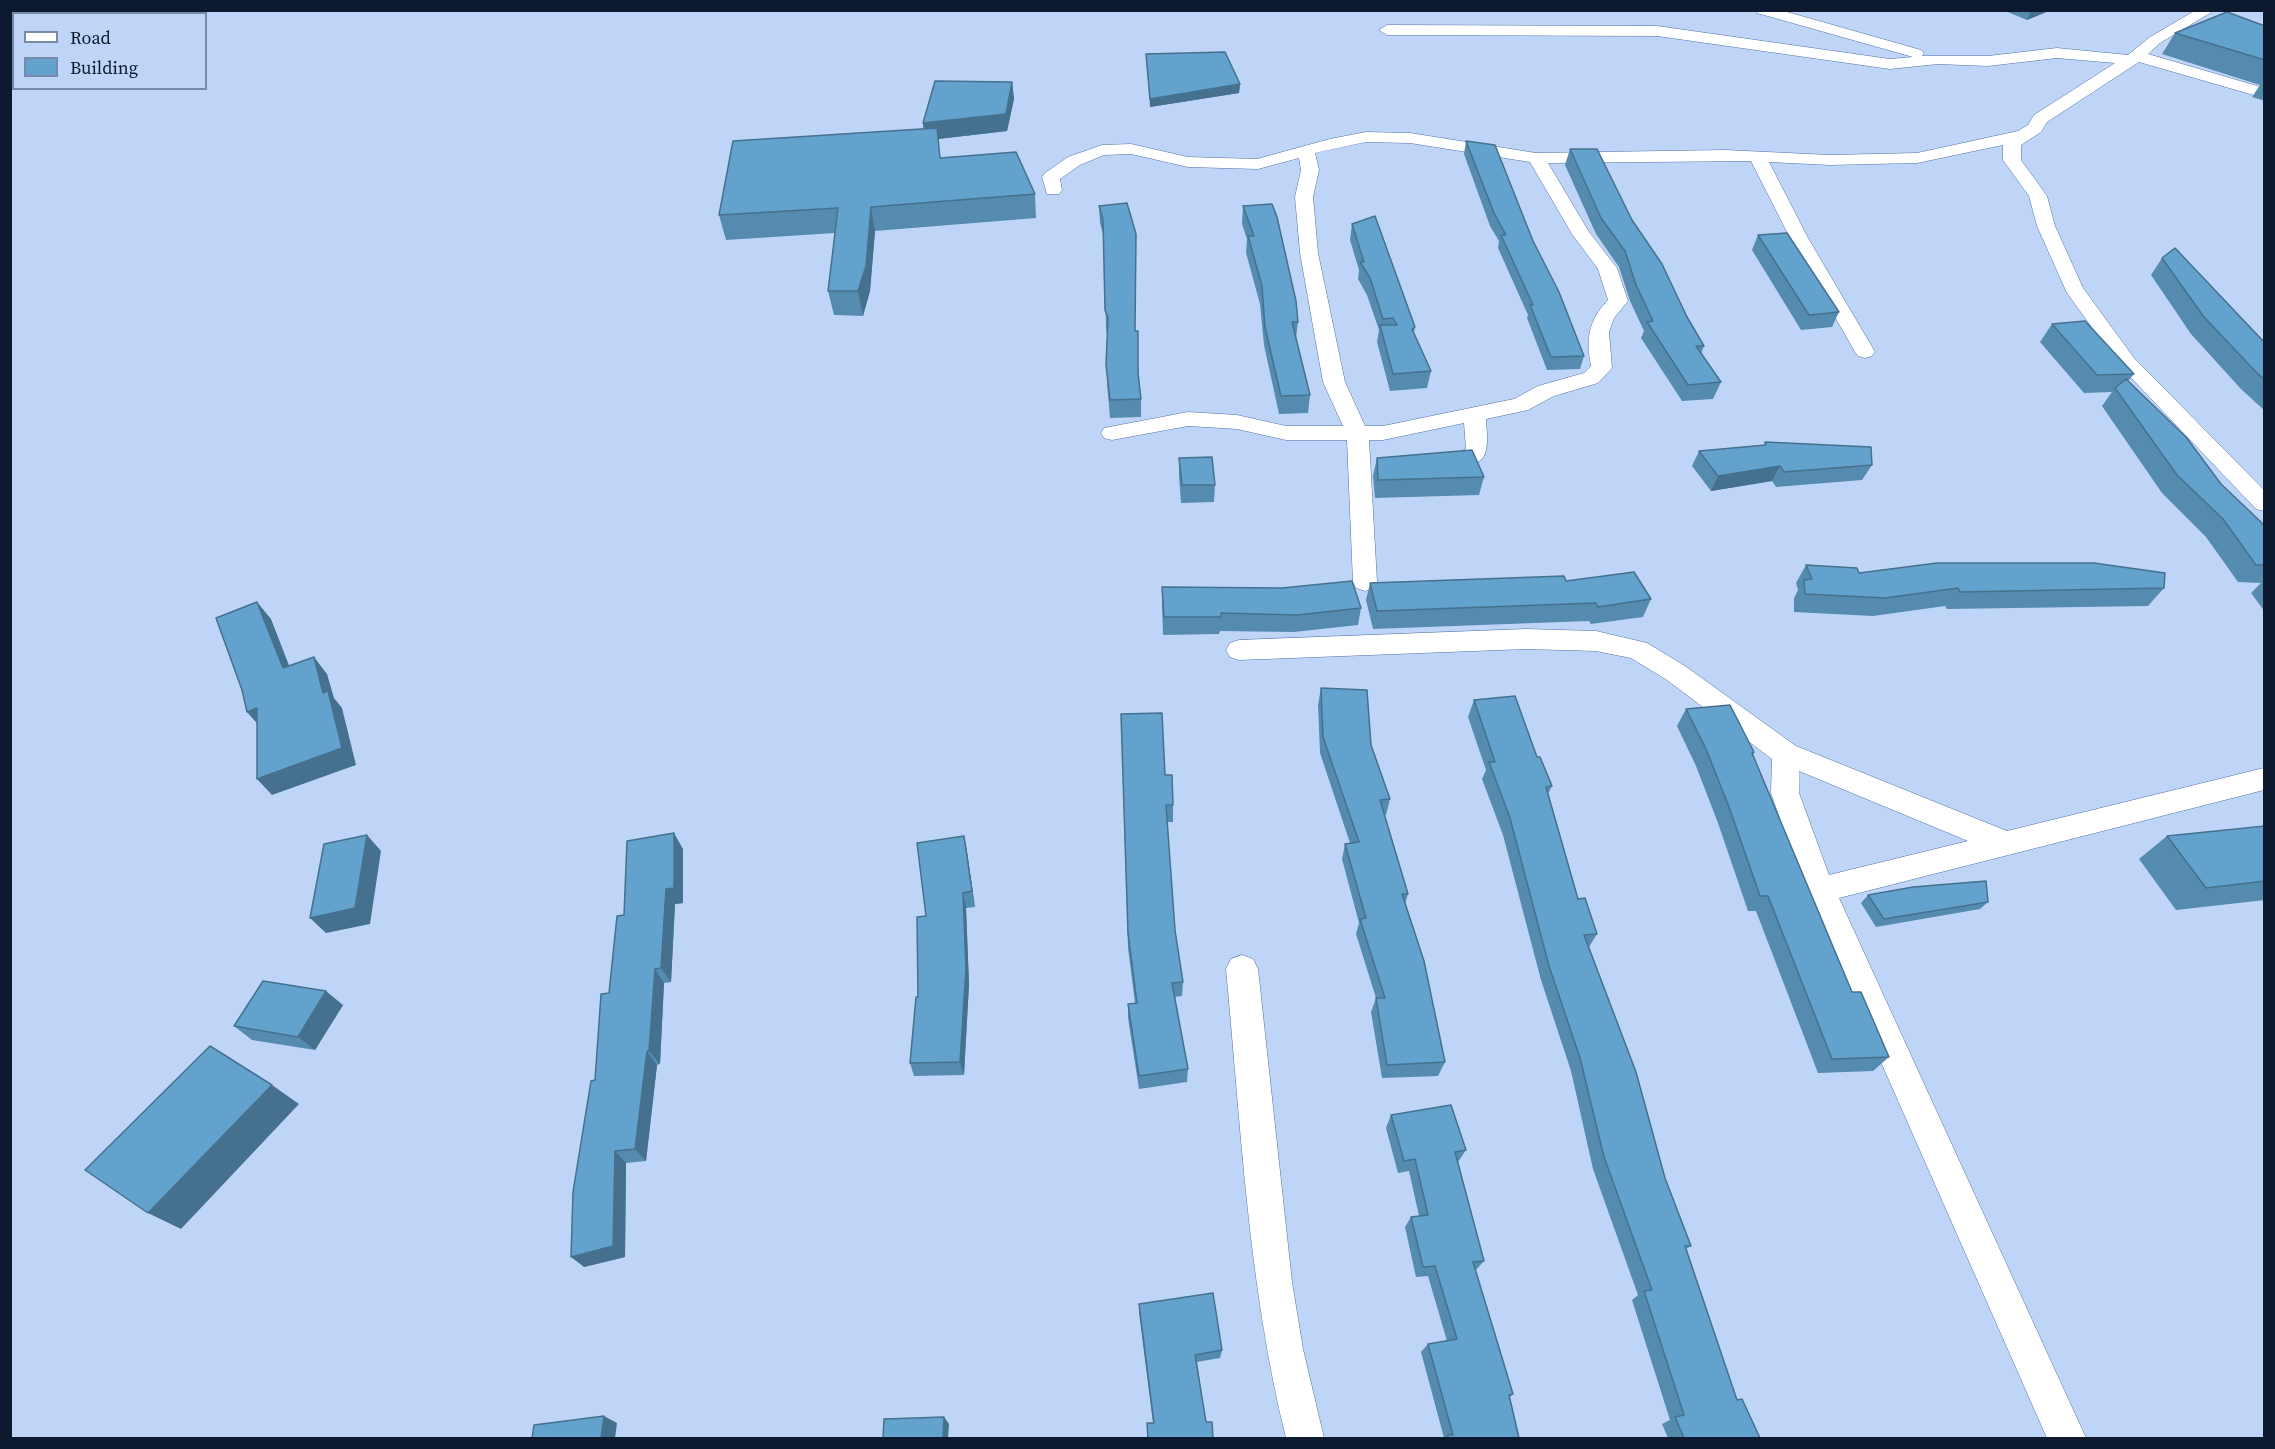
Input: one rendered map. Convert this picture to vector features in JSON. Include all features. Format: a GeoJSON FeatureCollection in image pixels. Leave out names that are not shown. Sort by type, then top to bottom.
{"type":"FeatureCollection","features":[{"type":"Feature","properties":{"kind":"street"},"geometry":{"type":"LineString","coordinates":[[1762,10],[1938,59]]}},
{"type":"Feature","properties":{"kind":"street"},"geometry":{"type":"LineString","coordinates":[[2208,10],[2170,30],[2040,119],[2035,128],[2012,143],[2012,160],[2038,196],[2046,226],[2074,289],[2127,362],[2265,503]]}},
{"type":"Feature","properties":{"kind":"street"},"geometry":{"type":"LineString","coordinates":[[1388,30],[1657,31],[1890,64],[1938,59],[1988,61],[2057,53],[2132,58],[2265,93]]}},
{"type":"Feature","properties":{"kind":"street"},"geometry":{"type":"LineString","coordinates":[[1053,190],[1051,177],[1074,161],[1102,150],[1131,149],[1188,162],[1258,164],[1366,137],[1410,138],[1536,158],[1725,155],[1830,160],[1917,158],[2025,135]]}},
{"type":"Feature","properties":{"kind":"street"},"geometry":{"type":"LineString","coordinates":[[1306,151],[1310,170],[1304,197],[1309,252],[1335,382],[1358,434],[1365,582]]}},
{"type":"Feature","properties":{"kind":"street"},"geometry":{"type":"LineString","coordinates":[[1112,433],[1188,419],[1237,422],[1286,433],[1383,433],[1520,405],[1546,391],[1591,378],[1602,368],[1597,339],[1604,315],[1618,301],[1607,268],[1581,234],[1536,158]]}},
{"type":"Feature","properties":{"kind":"street"},"geometry":{"type":"LineString","coordinates":[[1758,158],[1799,238],[1865,352]]}},
{"type":"Feature","properties":{"kind":"street"},"geometry":{"type":"LineString","coordinates":[[1467,457],[1477,452],[1475,416]]}},
{"type":"Feature","properties":{"kind":"street"},"geometry":{"type":"LineString","coordinates":[[1239,650],[1526,639],[1596,641],[1638,650],[1676,673],[1786,754],[2007,844]]}},
{"type":"Feature","properties":{"kind":"street"},"geometry":{"type":"LineString","coordinates":[[1786,754],[1785,793],[1820,890],[2067,1438]]}},
{"type":"Feature","properties":{"kind":"street"},"geometry":{"type":"LineString","coordinates":[[1820,890],[2265,778]]}},
{"type":"Feature","properties":{"kind":"street"},"geometry":{"type":"LineString","coordinates":[[1242,969],[1274,1282],[1284,1349],[1305,1438]]}},
{"type":"Feature","properties":{"kind":"building"},"geometry":{"type":"Polygon","coordinates":[[[2227,12],[2265,26],[2265,60],[2175,33],[2227,12]]]}},
{"type":"Feature","properties":{"kind":"building"},"geometry":{"type":"Polygon","coordinates":[[[1225,52],[1240,84],[1150,99],[1146,54],[1225,52]]]}},
{"type":"Feature","properties":{"kind":"building"},"geometry":{"type":"Polygon","coordinates":[[[935,81],[1012,82],[1006,114],[923,123],[935,81]]]}},
{"type":"Feature","properties":{"kind":"building"},"geometry":{"type":"Polygon","coordinates":[[[937,128],[940,158],[1016,152],[1035,194],[871,207],[866,266],[858,291],[828,291],[838,208],[719,215],[733,141],[937,128]]]}},
{"type":"Feature","properties":{"kind":"building"},"geometry":{"type":"Polygon","coordinates":[[[1466,141],[1495,145],[1533,241],[1559,292],[1584,356],[1551,357],[1530,305],[1533,305],[1501,235],[1506,235],[1494,213],[1466,141]]]}},
{"type":"Feature","properties":{"kind":"building"},"geometry":{"type":"Polygon","coordinates":[[[1570,149],[1597,149],[1632,220],[1662,264],[1687,317],[1704,346],[1696,346],[1721,382],[1688,385],[1647,322],[1653,321],[1636,285],[1625,251],[1601,218],[1570,149]]]}},
{"type":"Feature","properties":{"kind":"building"},"geometry":{"type":"Polygon","coordinates":[[[1127,203],[1136,234],[1135,331],[1138,331],[1138,373],[1141,399],[1110,400],[1106,365],[1108,318],[1105,310],[1103,220],[1099,206],[1127,203]]]}},
{"type":"Feature","properties":{"kind":"building"},"geometry":{"type":"Polygon","coordinates":[[[1272,204],[1296,301],[1298,322],[1292,322],[1310,395],[1281,396],[1265,327],[1262,286],[1248,236],[1254,236],[1243,206],[1272,204]]]}},
{"type":"Feature","properties":{"kind":"building"},"geometry":{"type":"Polygon","coordinates":[[[1375,216],[1415,327],[1412,329],[1431,371],[1393,374],[1380,325],[1397,325],[1393,318],[1383,319],[1370,278],[1360,262],[1364,262],[1352,224],[1375,216]]]}},
{"type":"Feature","properties":{"kind":"building"},"geometry":{"type":"Polygon","coordinates":[[[1787,233],[1839,312],[1809,315],[1758,235],[1787,233]]]}},
{"type":"Feature","properties":{"kind":"building"},"geometry":{"type":"Polygon","coordinates":[[[2175,248],[2265,343],[2265,380],[2204,317],[2162,258],[2175,248]]]}},
{"type":"Feature","properties":{"kind":"building"},"geometry":{"type":"Polygon","coordinates":[[[2085,321],[2134,374],[2097,375],[2052,324],[2085,321]]]}},
{"type":"Feature","properties":{"kind":"building"},"geometry":{"type":"Polygon","coordinates":[[[2126,379],[2186,437],[2221,484],[2265,527],[2265,565],[2256,565],[2223,519],[2177,475],[2115,388],[2126,379]]]}},
{"type":"Feature","properties":{"kind":"building"},"geometry":{"type":"Polygon","coordinates":[[[1765,442],[1871,447],[1872,465],[1784,472],[1780,466],[1718,476],[1699,451],[1766,445],[1765,442]]]}},
{"type":"Feature","properties":{"kind":"building"},"geometry":{"type":"Polygon","coordinates":[[[1472,450],[1484,477],[1378,480],[1377,458],[1472,450]]]}},
{"type":"Feature","properties":{"kind":"building"},"geometry":{"type":"Polygon","coordinates":[[[1212,457],[1215,485],[1182,485],[1179,458],[1212,457]]]}},
{"type":"Feature","properties":{"kind":"building"},"geometry":{"type":"Polygon","coordinates":[[[1937,563],[2094,563],[2165,573],[2164,588],[1960,592],[1958,588],[1885,598],[1805,594],[1804,580],[1812,579],[1806,565],[1857,568],[1859,573],[1937,563]]]}},
{"type":"Feature","properties":{"kind":"building"},"geometry":{"type":"Polygon","coordinates":[[[1634,572],[1651,599],[1598,607],[1596,603],[1377,611],[1370,583],[1564,576],[1566,581],[1634,572]]]}},
{"type":"Feature","properties":{"kind":"building"},"geometry":{"type":"Polygon","coordinates":[[[1352,581],[1361,608],[1297,615],[1221,613],[1221,617],[1164,617],[1162,587],[1282,588],[1352,581]]]}},
{"type":"Feature","properties":{"kind":"building"},"geometry":{"type":"Polygon","coordinates":[[[257,602],[283,668],[314,657],[323,693],[328,691],[342,748],[257,779],[257,708],[247,712],[242,690],[216,618],[257,602]]]}},
{"type":"Feature","properties":{"kind":"building"},"geometry":{"type":"Polygon","coordinates":[[[1321,688],[1367,690],[1371,745],[1390,799],[1380,800],[1408,894],[1402,894],[1424,961],[1445,1062],[1387,1065],[1376,998],[1385,998],[1360,919],[1366,918],[1345,844],[1359,842],[1323,737],[1321,688]]]}},
{"type":"Feature","properties":{"kind":"building"},"geometry":{"type":"Polygon","coordinates":[[[1515,696],[1537,757],[1540,757],[1552,786],[1546,787],[1578,899],[1585,898],[1597,934],[1584,935],[1636,1072],[1665,1178],[1691,1246],[1685,1246],[1737,1400],[1742,1399],[1760,1438],[1684,1438],[1675,1417],[1684,1415],[1644,1291],[1652,1290],[1604,1157],[1580,1058],[1549,966],[1510,818],[1489,762],[1495,762],[1474,700],[1515,696]]]}},
{"type":"Feature","properties":{"kind":"building"},"geometry":{"type":"Polygon","coordinates":[[[1730,705],[1754,752],[1752,753],[1852,992],[1861,992],[1889,1057],[1832,1059],[1768,896],[1760,896],[1729,807],[1706,749],[1686,709],[1730,705]]]}},
{"type":"Feature","properties":{"kind":"building"},"geometry":{"type":"Polygon","coordinates":[[[1162,713],[1165,775],[1172,775],[1173,805],[1166,805],[1175,930],[1183,982],[1172,983],[1188,1069],[1139,1076],[1128,1004],[1137,1003],[1128,933],[1121,714],[1162,713]]]}},
{"type":"Feature","properties":{"kind":"building"},"geometry":{"type":"Polygon","coordinates":[[[2265,826],[2265,881],[2206,888],[2167,836],[2265,826]]]}},
{"type":"Feature","properties":{"kind":"building"},"geometry":{"type":"Polygon","coordinates":[[[674,833],[674,888],[666,889],[661,968],[655,969],[649,1051],[647,1051],[635,1149],[615,1151],[613,1246],[571,1257],[573,1192],[591,1081],[595,1080],[601,994],[609,993],[617,916],[624,915],[627,841],[674,833]]]}},
{"type":"Feature","properties":{"kind":"building"},"geometry":{"type":"Polygon","coordinates":[[[367,835],[355,908],[310,918],[324,844],[367,835]]]}},
{"type":"Feature","properties":{"kind":"building"},"geometry":{"type":"Polygon","coordinates":[[[964,836],[972,891],[963,893],[966,969],[960,1062],[910,1063],[916,997],[918,997],[917,917],[926,916],[917,843],[964,836]]]}},
{"type":"Feature","properties":{"kind":"building"},"geometry":{"type":"Polygon","coordinates":[[[1986,881],[1988,902],[1884,919],[1868,895],[1913,887],[1986,881]]]}},
{"type":"Feature","properties":{"kind":"building"},"geometry":{"type":"Polygon","coordinates":[[[263,981],[326,991],[298,1037],[234,1026],[263,981]]]}},
{"type":"Feature","properties":{"kind":"building"},"geometry":{"type":"Polygon","coordinates":[[[210,1046],[272,1085],[148,1213],[85,1170],[210,1046]]]}},
{"type":"Feature","properties":{"kind":"building"},"geometry":{"type":"Polygon","coordinates":[[[1451,1105],[1466,1150],[1455,1152],[1484,1261],[1473,1262],[1513,1394],[1509,1395],[1519,1438],[1448,1438],[1448,1435],[1453,1435],[1428,1344],[1457,1339],[1435,1266],[1423,1267],[1411,1217],[1428,1215],[1415,1159],[1404,1161],[1391,1115],[1451,1105]]]}},
{"type":"Feature","properties":{"kind":"building"},"geometry":{"type":"Polygon","coordinates":[[[1213,1293],[1222,1350],[1195,1355],[1206,1422],[1212,1422],[1213,1438],[1148,1438],[1147,1423],[1154,1423],[1139,1304],[1213,1293]]]}},
{"type":"Feature","properties":{"kind":"building"},"geometry":{"type":"Polygon","coordinates":[[[604,1416],[601,1438],[532,1438],[534,1425],[604,1416]]]}},
{"type":"Feature","properties":{"kind":"building"},"geometry":{"type":"Polygon","coordinates":[[[944,1417],[943,1438],[883,1438],[884,1419],[944,1417]]]}}]}
